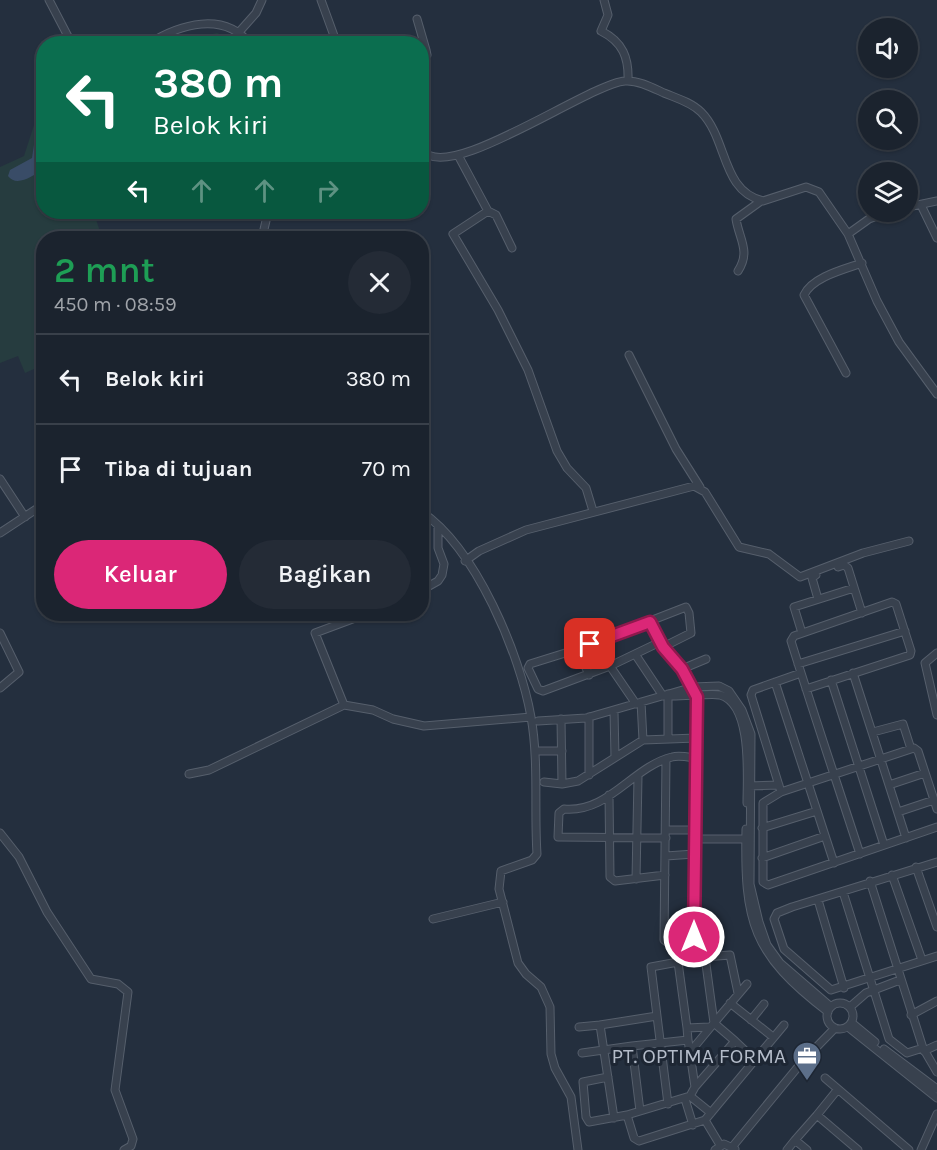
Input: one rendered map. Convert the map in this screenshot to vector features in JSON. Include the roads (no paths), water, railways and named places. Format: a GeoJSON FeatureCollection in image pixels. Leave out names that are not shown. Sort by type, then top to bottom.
{"type":"FeatureCollection","features":[{"type":"Feature","properties":{"kind":"street"},"geometry":{"type":"LineString","coordinates":[[49,0],[68,36]]}},
{"type":"Feature","properties":{"kind":"street"},"geometry":{"type":"LineString","coordinates":[[240,31],[256,13],[262,0]]}},
{"type":"Feature","properties":{"kind":"street"},"geometry":{"type":"LineString","coordinates":[[321,0],[334,36]]}},
{"type":"Feature","properties":{"kind":"street"},"geometry":{"type":"LineString","coordinates":[[604,0],[608,15],[601,30],[622,46],[626,54],[628,81]]}},
{"type":"Feature","properties":{"kind":"street"},"geometry":{"type":"LineString","coordinates":[[417,19],[422,36]]}},
{"type":"Feature","properties":{"kind":"street"},"geometry":{"type":"LineString","coordinates":[[164,36],[178,29],[213,23],[240,31],[244,36]]}},
{"type":"Feature","properties":{"kind":"street"},"geometry":{"type":"LineString","coordinates":[[429,157],[458,155],[492,144],[590,93],[628,81],[657,90],[700,110],[718,137],[733,181],[761,201]]}},
{"type":"Feature","properties":{"kind":"street"},"geometry":{"type":"LineString","coordinates":[[458,155],[488,211],[496,215],[512,248]]}},
{"type":"Feature","properties":{"kind":"street"},"geometry":{"type":"LineString","coordinates":[[738,271],[744,261],[745,249],[736,219],[761,201],[799,188],[813,188],[848,234],[877,301],[899,342],[937,394]]}},
{"type":"Feature","properties":{"kind":"street"},"geometry":{"type":"LineString","coordinates":[[918,205],[937,201]]}},
{"type":"Feature","properties":{"kind":"street"},"geometry":{"type":"LineString","coordinates":[[921,205],[937,238]]}},
{"type":"Feature","properties":{"kind":"street"},"geometry":{"type":"LineString","coordinates":[[488,211],[453,234],[498,310],[537,390],[557,451],[567,468],[586,488],[593,511]]}},
{"type":"Feature","properties":{"kind":"street"},"geometry":{"type":"LineString","coordinates":[[848,234],[865,222]]}},
{"type":"Feature","properties":{"kind":"street"},"geometry":{"type":"LineString","coordinates":[[846,373],[804,295],[806,290],[825,278],[861,261]]}},
{"type":"Feature","properties":{"kind":"street"},"geometry":{"type":"LineString","coordinates":[[629,355],[676,449],[739,547],[769,554],[797,574],[909,541]]}},
{"type":"Feature","properties":{"kind":"street"},"geometry":{"type":"LineString","coordinates":[[0,479],[25,517]]}},
{"type":"Feature","properties":{"kind":"street"},"geometry":{"type":"LineString","coordinates":[[465,561],[479,551],[526,530],[694,486],[700,487]]}},
{"type":"Feature","properties":{"kind":"street"},"geometry":{"type":"LineString","coordinates":[[0,523],[2,532],[36,509]]}},
{"type":"Feature","properties":{"kind":"street"},"geometry":{"type":"LineString","coordinates":[[429,518],[438,526],[484,587],[510,643],[535,719],[537,854],[532,860],[501,871],[500,889],[518,963],[526,974],[541,987],[549,1007],[551,1054],[555,1068],[571,1097],[578,1150]]}},
{"type":"Feature","properties":{"kind":"street"},"geometry":{"type":"LineString","coordinates":[[429,587],[438,581],[442,575],[444,564],[438,548],[438,526]]}},
{"type":"Feature","properties":{"kind":"street"},"geometry":{"type":"LineString","coordinates":[[818,598],[812,576],[844,565],[848,568],[862,612]]}},
{"type":"Feature","properties":{"kind":"street"},"geometry":{"type":"LineString","coordinates":[[802,633],[794,607],[854,588]]}},
{"type":"Feature","properties":{"kind":"street"},"geometry":{"type":"LineString","coordinates":[[806,689],[910,655],[905,630],[894,603],[802,633],[794,636],[791,641],[806,689],[860,854]]}},
{"type":"Feature","properties":{"kind":"street"},"geometry":{"type":"LineString","coordinates":[[680,608],[688,609],[691,633],[661,645],[589,675],[543,691],[538,689],[529,672],[530,664],[578,650],[680,608]]}},
{"type":"Feature","properties":{"kind":"street"},"geometry":{"type":"LineString","coordinates":[[344,705],[315,633],[347,621]]}},
{"type":"Feature","properties":{"kind":"street"},"geometry":{"type":"LineString","coordinates":[[650,622],[661,645],[682,669],[697,697],[693,940]]}},
{"type":"Feature","properties":{"kind":"street"},"geometry":{"type":"LineString","coordinates":[[798,664],[905,630]]}},
{"type":"Feature","properties":{"kind":"street"},"geometry":{"type":"LineString","coordinates":[[0,633],[19,672],[0,688]]}},
{"type":"Feature","properties":{"kind":"street"},"geometry":{"type":"LineString","coordinates":[[578,650],[589,675]]}},
{"type":"Feature","properties":{"kind":"street"},"geometry":{"type":"LineString","coordinates":[[937,653],[925,663],[937,715]]}},
{"type":"Feature","properties":{"kind":"street"},"geometry":{"type":"LineString","coordinates":[[635,654],[666,695],[669,739]]}},
{"type":"Feature","properties":{"kind":"street"},"geometry":{"type":"LineString","coordinates":[[682,669],[706,659]]}},
{"type":"Feature","properties":{"kind":"street"},"geometry":{"type":"LineString","coordinates":[[610,666],[638,703],[643,740]]}},
{"type":"Feature","properties":{"kind":"street"},"geometry":{"type":"LineString","coordinates":[[780,789],[751,695],[753,690],[801,673]]}},
{"type":"Feature","properties":{"kind":"street"},"geometry":{"type":"LineString","coordinates":[[854,673],[906,838]]}},
{"type":"Feature","properties":{"kind":"street"},"geometry":{"type":"LineString","coordinates":[[831,680],[885,845]]}},
{"type":"Feature","properties":{"kind":"street"},"geometry":{"type":"LineString","coordinates":[[775,682],[834,863]]}},
{"type":"Feature","properties":{"kind":"street"},"geometry":{"type":"LineString","coordinates":[[189,774],[209,770],[344,705],[373,710],[393,719],[424,726],[589,717],[693,687],[722,687],[729,691],[738,704],[751,734],[746,838],[747,895],[763,948],[781,972],[829,1010]]}},
{"type":"Feature","properties":{"kind":"street"},"geometry":{"type":"LineString","coordinates":[[666,695],[697,697],[719,695],[724,697],[736,711],[746,737],[750,884],[767,945],[796,980],[829,1010]]}},
{"type":"Feature","properties":{"kind":"street"},"geometry":{"type":"LineString","coordinates":[[614,711],[615,758]]}},
{"type":"Feature","properties":{"kind":"street"},"geometry":{"type":"LineString","coordinates":[[589,717],[590,775]]}},
{"type":"Feature","properties":{"kind":"street"},"geometry":{"type":"LineString","coordinates":[[561,719],[562,784]]}},
{"type":"Feature","properties":{"kind":"street"},"geometry":{"type":"LineString","coordinates":[[873,732],[903,724],[911,749]]}},
{"type":"Feature","properties":{"kind":"street"},"geometry":{"type":"LineString","coordinates":[[544,782],[574,783],[643,740],[696,738]]}},
{"type":"Feature","properties":{"kind":"street"},"geometry":{"type":"LineString","coordinates":[[749,786],[780,789],[808,783],[911,749],[918,752],[937,809]]}},
{"type":"Feature","properties":{"kind":"street"},"geometry":{"type":"LineString","coordinates":[[539,751],[562,751]]}},
{"type":"Feature","properties":{"kind":"street"},"geometry":{"type":"LineString","coordinates":[[695,758],[675,756],[666,759],[585,809],[561,810],[557,828],[558,837],[638,838],[695,830]]}},
{"type":"Feature","properties":{"kind":"street"},"geometry":{"type":"LineString","coordinates":[[666,759],[664,940],[668,943],[720,938]]}},
{"type":"Feature","properties":{"kind":"street"},"geometry":{"type":"LineString","coordinates":[[890,785],[925,773]]}},
{"type":"Feature","properties":{"kind":"street"},"geometry":{"type":"LineString","coordinates":[[636,879],[638,777]]}},
{"type":"Feature","properties":{"kind":"street"},"geometry":{"type":"LineString","coordinates":[[780,789],[763,802],[762,877],[763,882],[768,885],[937,827]]}},
{"type":"Feature","properties":{"kind":"street"},"geometry":{"type":"LineString","coordinates":[[609,795],[610,877],[615,881],[665,875]]}},
{"type":"Feature","properties":{"kind":"street"},"geometry":{"type":"LineString","coordinates":[[898,812],[934,800]]}},
{"type":"Feature","properties":{"kind":"street"},"geometry":{"type":"LineString","coordinates":[[762,828],[817,810]]}},
{"type":"Feature","properties":{"kind":"street"},"geometry":{"type":"LineString","coordinates":[[0,834],[25,867],[47,912],[91,979],[118,984],[128,992],[115,1090],[133,1139],[132,1144],[124,1150]]}},
{"type":"Feature","properties":{"kind":"street"},"geometry":{"type":"LineString","coordinates":[[762,858],[825,836]]}},
{"type":"Feature","properties":{"kind":"street"},"geometry":{"type":"LineString","coordinates":[[694,839],[746,838]]}},
{"type":"Feature","properties":{"kind":"street"},"geometry":{"type":"LineString","coordinates":[[666,856],[694,854]]}},
{"type":"Feature","properties":{"kind":"street"},"geometry":{"type":"LineString","coordinates":[[937,862],[870,881],[775,915],[780,943],[826,988],[835,991],[937,956]]}},
{"type":"Feature","properties":{"kind":"street"},"geometry":{"type":"LineString","coordinates":[[916,867],[937,927]]}},
{"type":"Feature","properties":{"kind":"street"},"geometry":{"type":"LineString","coordinates":[[891,875],[922,960]]}},
{"type":"Feature","properties":{"kind":"street"},"geometry":{"type":"LineString","coordinates":[[870,881],[911,1015],[923,1049],[937,1072]]}},
{"type":"Feature","properties":{"kind":"street"},"geometry":{"type":"LineString","coordinates":[[843,892],[889,1039],[907,1053],[937,1044]]}},
{"type":"Feature","properties":{"kind":"street"},"geometry":{"type":"LineString","coordinates":[[818,900],[844,988]]}},
{"type":"Feature","properties":{"kind":"street"},"geometry":{"type":"LineString","coordinates":[[433,919],[502,902]]}},
{"type":"Feature","properties":{"kind":"street"},"geometry":{"type":"LineString","coordinates":[[712,1025],[705,957],[730,956],[738,993]]}},
{"type":"Feature","properties":{"kind":"street"},"geometry":{"type":"LineString","coordinates":[[668,1104],[651,967],[677,961],[695,1087]]}},
{"type":"Feature","properties":{"kind":"street"},"geometry":{"type":"LineString","coordinates":[[850,1007],[874,989],[900,980]]}},
{"type":"Feature","properties":{"kind":"street"},"geometry":{"type":"LineString","coordinates":[[690,1052],[747,984]]}},
{"type":"Feature","properties":{"kind":"street"},"geometry":{"type":"LineString","coordinates":[[911,1015],[937,1001]]}},
{"type":"Feature","properties":{"kind":"street"},"geometry":{"type":"LineString","coordinates":[[730,1002],[772,1037]]}},
{"type":"Feature","properties":{"kind":"street"},"geometry":{"type":"LineString","coordinates":[[829,1010],[842,1003],[850,1007],[853,1014],[850,1025]]}},
{"type":"Feature","properties":{"kind":"street"},"geometry":{"type":"LineString","coordinates":[[751,1020],[764,1004]]}},
{"type":"Feature","properties":{"kind":"street"},"geometry":{"type":"LineString","coordinates":[[829,1010],[828,1022],[835,1028]]}},
{"type":"Feature","properties":{"kind":"street"},"geometry":{"type":"LineString","coordinates":[[579,1028],[657,1016]]}},
{"type":"Feature","properties":{"kind":"street"},"geometry":{"type":"LineString","coordinates":[[627,1115],[634,1138],[639,1141],[705,1120],[784,1024]]}},
{"type":"Feature","properties":{"kind":"street"},"geometry":{"type":"LineString","coordinates":[[600,1025],[614,1118]]}},
{"type":"Feature","properties":{"kind":"street"},"geometry":{"type":"LineString","coordinates":[[687,1028],[712,1025],[735,1041],[754,1059]]}},
{"type":"Feature","properties":{"kind":"street"},"geometry":{"type":"LineString","coordinates":[[850,1025],[937,1098]]}},
{"type":"Feature","properties":{"kind":"street"},"geometry":{"type":"LineString","coordinates":[[705,1120],[718,1147],[734,1148],[802,1062],[835,1028],[850,1025],[937,1089]]}},
{"type":"Feature","properties":{"kind":"street"},"geometry":{"type":"LineString","coordinates":[[582,1053],[688,1040]]}},
{"type":"Feature","properties":{"kind":"street"},"geometry":{"type":"LineString","coordinates":[[608,1077],[583,1082],[584,1107],[589,1122],[627,1115],[688,1097],[735,1041]]}},
{"type":"Feature","properties":{"kind":"street"},"geometry":{"type":"LineString","coordinates":[[632,1046],[640,1111]]}},
{"type":"Feature","properties":{"kind":"street"},"geometry":{"type":"LineString","coordinates":[[825,1078],[908,1150]]}},
{"type":"Feature","properties":{"kind":"street"},"geometry":{"type":"LineString","coordinates":[[787,1150],[838,1089]]}},
{"type":"Feature","properties":{"kind":"street"},"geometry":{"type":"LineString","coordinates":[[688,1097],[711,1113]]}},
{"type":"Feature","properties":{"kind":"street"},"geometry":{"type":"LineString","coordinates":[[688,1097],[693,1125]]}},
{"type":"Feature","properties":{"kind":"street"},"geometry":{"type":"LineString","coordinates":[[921,1150],[937,1114]]}},
{"type":"Feature","properties":{"kind":"street"},"geometry":{"type":"LineString","coordinates":[[817,1115],[858,1150]]}},
{"type":"Feature","properties":{"kind":"street"},"geometry":{"type":"LineString","coordinates":[[795,1140],[807,1150]]}},
{"type":"Feature","properties":{"kind":"water"},"geometry":{"type":"Polygon","coordinates":[[[35,138],[36,174],[20,181],[12,179],[8,176],[10,170],[32,158],[35,138]]]}},
{"type":"Feature","properties":{"kind":"place","name":"PT. OPTIMA FORMA"},"geometry":{"type":"Point","coordinates":[807,1082]}}]}
